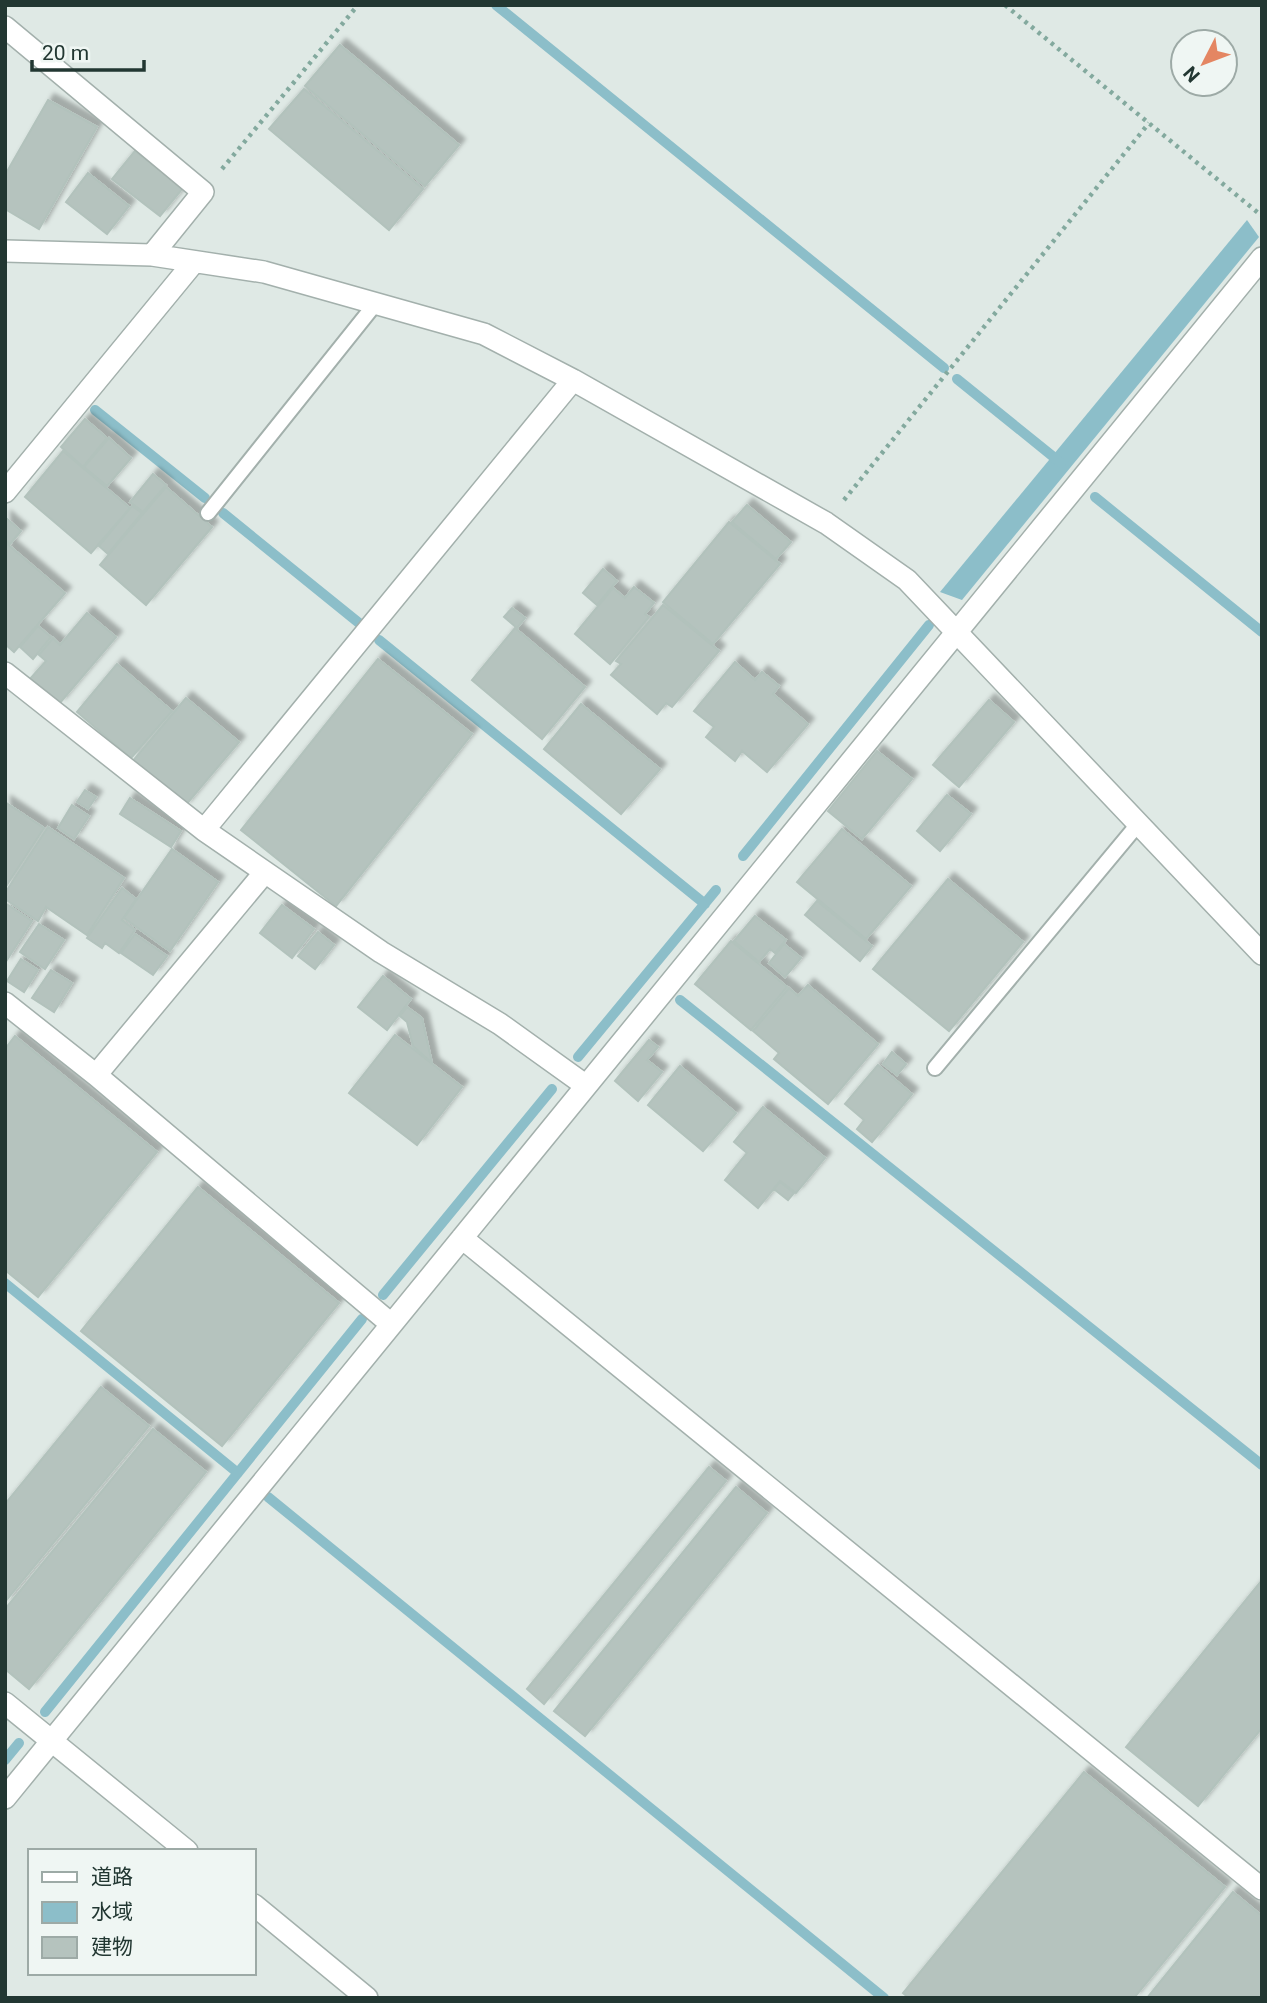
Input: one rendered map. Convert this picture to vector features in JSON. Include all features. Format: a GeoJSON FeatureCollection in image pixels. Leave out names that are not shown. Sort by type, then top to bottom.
{"type":"FeatureCollection","features":[{"type":"Feature","properties":{"kind":"street"},"geometry":{"type":"LineString","coordinates":[[5,27],[203,192],[152,255]]}},
{"type":"Feature","properties":{"kind":"street"},"geometry":{"type":"LineString","coordinates":[[5,251],[152,255],[264,272],[484,334],[573,380],[826,523],[907,580],[1262,954]]}},
{"type":"Feature","properties":{"kind":"street"},"geometry":{"type":"LineString","coordinates":[[5,1798],[1262,258]]}},
{"type":"Feature","properties":{"kind":"street"},"geometry":{"type":"LineString","coordinates":[[5,492],[194,261]]}},
{"type":"Feature","properties":{"kind":"street"},"geometry":{"type":"LineString","coordinates":[[204,830],[573,380]]}},
{"type":"Feature","properties":{"kind":"street"},"geometry":{"type":"LineString","coordinates":[[5,673],[204,830],[381,952],[500,1024],[585,1085]]}},
{"type":"Feature","properties":{"kind":"street"},"geometry":{"type":"LineString","coordinates":[[96,1075],[265,872]]}},
{"type":"Feature","properties":{"kind":"street"},"geometry":{"type":"LineString","coordinates":[[5,1003],[96,1075],[391,1324]]}},
{"type":"Feature","properties":{"kind":"street"},"geometry":{"type":"LineString","coordinates":[[462,1238],[1262,1889]]}},
{"type":"Feature","properties":{"kind":"street"},"geometry":{"type":"LineString","coordinates":[[5,1703],[185,1849]]}},
{"type":"Feature","properties":{"kind":"street"},"geometry":{"type":"LineString","coordinates":[[256,1907],[367,1998]]}},
{"type":"Feature","properties":{"kind":"lane"},"geometry":{"type":"LineString","coordinates":[[208,513],[376,303]]}},
{"type":"Feature","properties":{"kind":"lane"},"geometry":{"type":"LineString","coordinates":[[935,1068],[1139,823]]}},
{"type":"Feature","properties":{"kind":"path"},"geometry":{"type":"LineString","coordinates":[[203,192],[358,5]]}},
{"type":"Feature","properties":{"kind":"path"},"geometry":{"type":"LineString","coordinates":[[1005,5],[1262,216]]}},
{"type":"Feature","properties":{"kind":"path"},"geometry":{"type":"LineString","coordinates":[[826,523],[1149,123]]}},
{"type":"Feature","properties":{"kind":"water"},"geometry":{"type":"Polygon","coordinates":[[[1247,220],[1259,237],[962,600],[940,592],[1247,220]]]}},
{"type":"Feature","properties":{"kind":"building"},"geometry":{"type":"Polygon","coordinates":[[[340,45],[459,145],[425,186],[305,86],[340,45]]]}},
{"type":"Feature","properties":{"kind":"building"},"geometry":{"type":"Polygon","coordinates":[[[304,89],[423,189],[389,230],[269,129],[304,89]]]}},
{"type":"Feature","properties":{"kind":"building"},"geometry":{"type":"Polygon","coordinates":[[[48,100],[97,127],[39,229],[5,209],[5,175],[48,100]]]}},
{"type":"Feature","properties":{"kind":"building"},"geometry":{"type":"Polygon","coordinates":[[[135,151],[183,188],[160,216],[112,179],[135,151]]]}},
{"type":"Feature","properties":{"kind":"building"},"geometry":{"type":"Polygon","coordinates":[[[88,173],[129,206],[107,234],[66,202],[88,173]]]}},
{"type":"Feature","properties":{"kind":"building"},"geometry":{"type":"Polygon","coordinates":[[[85,419],[107,438],[83,467],[61,447],[85,419]]]}},
{"type":"Feature","properties":{"kind":"building"},"geometry":{"type":"Polygon","coordinates":[[[109,438],[131,458],[107,486],[84,467],[109,438]]]}},
{"type":"Feature","properties":{"kind":"building"},"geometry":{"type":"Polygon","coordinates":[[[63,451],[130,508],[91,553],[25,497],[63,451]]]}},
{"type":"Feature","properties":{"kind":"building"},"geometry":{"type":"Polygon","coordinates":[[[153,474],[166,485],[143,512],[130,502],[153,474]]]}},
{"type":"Feature","properties":{"kind":"building"},"geometry":{"type":"Polygon","coordinates":[[[166,487],[212,527],[146,605],[100,565],[166,487]]]}},
{"type":"Feature","properties":{"kind":"building"},"geometry":{"type":"Polygon","coordinates":[[[747,505],[791,542],[776,559],[732,522],[747,505]]]}},
{"type":"Feature","properties":{"kind":"building"},"geometry":{"type":"Polygon","coordinates":[[[132,506],[142,513],[108,554],[99,546],[132,506]]]}},
{"type":"Feature","properties":{"kind":"building"},"geometry":{"type":"Polygon","coordinates":[[[5,517],[21,531],[10,544],[5,540],[5,517]]]}},
{"type":"Feature","properties":{"kind":"building"},"geometry":{"type":"Polygon","coordinates":[[[729,522],[780,564],[713,644],[663,602],[729,522]]]}},
{"type":"Feature","properties":{"kind":"building"},"geometry":{"type":"Polygon","coordinates":[[[5,542],[65,593],[14,652],[5,644],[5,542]]]}},
{"type":"Feature","properties":{"kind":"building"},"geometry":{"type":"Polygon","coordinates":[[[603,569],[617,581],[597,605],[583,593],[603,569]]]}},
{"type":"Feature","properties":{"kind":"building"},"geometry":{"type":"Polygon","coordinates":[[[634,587],[654,603],[645,614],[649,617],[610,664],[575,634],[613,588],[625,598],[634,587]]]}},
{"type":"Feature","properties":{"kind":"building"},"geometry":{"type":"Polygon","coordinates":[[[663,605],[719,651],[672,707],[666,703],[657,714],[611,675],[621,664],[616,661],[663,605]]]}},
{"type":"Feature","properties":{"kind":"building"},"geometry":{"type":"Polygon","coordinates":[[[512,608],[525,618],[517,628],[504,617],[512,608]]]}},
{"type":"Feature","properties":{"kind":"building"},"geometry":{"type":"Polygon","coordinates":[[[87,613],[116,637],[59,704],[30,679],[46,661],[39,655],[53,638],[60,645],[87,613]]]}},
{"type":"Feature","properties":{"kind":"building"},"geometry":{"type":"Polygon","coordinates":[[[38,626],[51,637],[33,659],[20,647],[38,626]]]}},
{"type":"Feature","properties":{"kind":"building"},"geometry":{"type":"Polygon","coordinates":[[[515,628],[585,687],[542,739],[472,680],[515,628]]]}},
{"type":"Feature","properties":{"kind":"building"},"geometry":{"type":"Polygon","coordinates":[[[378,659],[472,734],[336,906],[241,830],[378,659]]]}},
{"type":"Feature","properties":{"kind":"building"},"geometry":{"type":"Polygon","coordinates":[[[735,662],[755,680],[762,672],[779,686],[773,694],[808,724],[767,772],[742,751],[735,761],[706,737],[714,727],[694,711],[735,662]]]}},
{"type":"Feature","properties":{"kind":"building"},"geometry":{"type":"Polygon","coordinates":[[[117,664],[172,711],[131,758],[77,712],[117,664]]]}},
{"type":"Feature","properties":{"kind":"building"},"geometry":{"type":"Polygon","coordinates":[[[186,698],[239,742],[184,807],[132,762],[186,698]]]}},
{"type":"Feature","properties":{"kind":"building"},"geometry":{"type":"Polygon","coordinates":[[[989,700],[1014,722],[959,787],[933,765],[989,700]]]}},
{"type":"Feature","properties":{"kind":"building"},"geometry":{"type":"Polygon","coordinates":[[[581,704],[660,769],[621,814],[544,749],[581,704]]]}},
{"type":"Feature","properties":{"kind":"building"},"geometry":{"type":"Polygon","coordinates":[[[877,751],[912,779],[862,839],[828,811],[877,751]]]}},
{"type":"Feature","properties":{"kind":"building"},"geometry":{"type":"Polygon","coordinates":[[[85,790],[96,797],[88,809],[77,802],[85,790]]]}},
{"type":"Feature","properties":{"kind":"building"},"geometry":{"type":"Polygon","coordinates":[[[947,795],[971,814],[940,851],[917,831],[947,795]]]}},
{"type":"Feature","properties":{"kind":"building"},"geometry":{"type":"Polygon","coordinates":[[[130,798],[181,831],[171,847],[120,814],[130,798]]]}},
{"type":"Feature","properties":{"kind":"building"},"geometry":{"type":"Polygon","coordinates":[[[5,802],[44,828],[5,888],[5,802]]]}},
{"type":"Feature","properties":{"kind":"building"},"geometry":{"type":"Polygon","coordinates":[[[72,805],[89,816],[74,839],[58,828],[72,805]]]}},
{"type":"Feature","properties":{"kind":"building"},"geometry":{"type":"Polygon","coordinates":[[[48,827],[124,878],[87,935],[46,907],[38,921],[5,899],[5,893],[48,827]]]}},
{"type":"Feature","properties":{"kind":"building"},"geometry":{"type":"Polygon","coordinates":[[[842,829],[911,886],[866,939],[797,882],[842,829]]]}},
{"type":"Feature","properties":{"kind":"building"},"geometry":{"type":"Polygon","coordinates":[[[172,849],[218,882],[170,951],[124,918],[172,849]]]}},
{"type":"Feature","properties":{"kind":"building"},"geometry":{"type":"Polygon","coordinates":[[[948,879],[1023,942],[949,1031],[873,969],[948,879]]]}},
{"type":"Feature","properties":{"kind":"building"},"geometry":{"type":"Polygon","coordinates":[[[122,888],[136,899],[122,920],[135,930],[119,953],[105,943],[102,948],[87,938],[122,888]]]}},
{"type":"Feature","properties":{"kind":"building"},"geometry":{"type":"Polygon","coordinates":[[[817,901],[872,946],[860,961],[805,915],[817,901]]]}},
{"type":"Feature","properties":{"kind":"building"},"geometry":{"type":"Polygon","coordinates":[[[5,903],[32,921],[5,963],[5,903]]]}},
{"type":"Feature","properties":{"kind":"building"},"geometry":{"type":"Polygon","coordinates":[[[282,905],[314,929],[292,958],[260,933],[282,905]]]}},
{"type":"Feature","properties":{"kind":"building"},"geometry":{"type":"Polygon","coordinates":[[[755,916],[786,940],[775,953],[770,949],[759,962],[734,941],[755,916]]]}},
{"type":"Feature","properties":{"kind":"building"},"geometry":{"type":"Polygon","coordinates":[[[39,924],[64,940],[45,969],[20,952],[39,924]]]}},
{"type":"Feature","properties":{"kind":"building"},"geometry":{"type":"Polygon","coordinates":[[[318,932],[334,945],[315,969],[298,956],[318,932]]]}},
{"type":"Feature","properties":{"kind":"building"},"geometry":{"type":"Polygon","coordinates":[[[135,934],[167,956],[153,975],[121,953],[135,934]]]}},
{"type":"Feature","properties":{"kind":"building"},"geometry":{"type":"Polygon","coordinates":[[[731,941],[787,987],[751,1030],[695,984],[731,941]]]}},
{"type":"Feature","properties":{"kind":"building"},"geometry":{"type":"Polygon","coordinates":[[[784,944],[801,958],[785,977],[769,963],[784,944]]]}},
{"type":"Feature","properties":{"kind":"building"},"geometry":{"type":"Polygon","coordinates":[[[21,959],[38,970],[24,992],[7,981],[21,959]]]}},
{"type":"Feature","properties":{"kind":"building"},"geometry":{"type":"Polygon","coordinates":[[[51,970],[72,983],[54,1012],[32,998],[51,970]]]}},
{"type":"Feature","properties":{"kind":"building"},"geometry":{"type":"Polygon","coordinates":[[[383,976],[411,999],[387,1030],[358,1007],[383,976]]]}},
{"type":"Feature","properties":{"kind":"building"},"geometry":{"type":"Polygon","coordinates":[[[808,985],[878,1044],[828,1104],[774,1059],[779,1053],[753,1031],[789,988],[798,996],[808,985]]]}},
{"type":"Feature","properties":{"kind":"building"},"geometry":{"type":"Polygon","coordinates":[[[407,1007],[422,1018],[432,1063],[413,1046],[407,1022],[400,1016],[407,1007]]]}},
{"type":"Feature","properties":{"kind":"building"},"geometry":{"type":"Polygon","coordinates":[[[395,1035],[462,1087],[417,1145],[349,1093],[395,1035]]]}},
{"type":"Feature","properties":{"kind":"building"},"geometry":{"type":"Polygon","coordinates":[[[15,1036],[157,1152],[38,1297],[5,1270],[5,1049],[15,1036]]]}},
{"type":"Feature","properties":{"kind":"building"},"geometry":{"type":"Polygon","coordinates":[[[649,1040],[658,1047],[647,1060],[662,1072],[638,1101],[615,1081],[649,1040]]]}},
{"type":"Feature","properties":{"kind":"building"},"geometry":{"type":"Polygon","coordinates":[[[892,1052],[906,1064],[897,1075],[883,1064],[892,1052]]]}},
{"type":"Feature","properties":{"kind":"building"},"geometry":{"type":"Polygon","coordinates":[[[878,1065],[912,1094],[872,1142],[857,1129],[864,1120],[845,1104],[878,1065]]]}},
{"type":"Feature","properties":{"kind":"building"},"geometry":{"type":"Polygon","coordinates":[[[680,1066],[736,1113],[703,1151],[648,1105],[680,1066]]]}},
{"type":"Feature","properties":{"kind":"building"},"geometry":{"type":"Polygon","coordinates":[[[763,1107],[825,1158],[796,1193],[780,1181],[758,1208],[725,1180],[747,1153],[734,1142],[763,1107]]]}},
{"type":"Feature","properties":{"kind":"building"},"geometry":{"type":"Polygon","coordinates":[[[780,1182],[794,1193],[788,1200],[774,1189],[780,1182]]]}},
{"type":"Feature","properties":{"kind":"building"},"geometry":{"type":"Polygon","coordinates":[[[198,1187],[339,1303],[222,1446],[81,1331],[198,1187]]]}},
{"type":"Feature","properties":{"kind":"building"},"geometry":{"type":"Polygon","coordinates":[[[101,1387],[149,1426],[5,1602],[5,1504],[101,1387]]]}},
{"type":"Feature","properties":{"kind":"building"},"geometry":{"type":"Polygon","coordinates":[[[153,1429],[206,1472],[29,1689],[5,1669],[5,1609],[153,1429]]]}},
{"type":"Feature","properties":{"kind":"building"},"geometry":{"type":"Polygon","coordinates":[[[709,1467],[726,1481],[544,1704],[527,1689],[709,1467]]]}},
{"type":"Feature","properties":{"kind":"building"},"geometry":{"type":"Polygon","coordinates":[[[736,1487],[767,1513],[585,1736],[554,1711],[736,1487]]]}},
{"type":"Feature","properties":{"kind":"building"},"geometry":{"type":"Polygon","coordinates":[[[1262,1580],[1262,1728],[1198,1806],[1126,1747],[1262,1580]]]}},
{"type":"Feature","properties":{"kind":"building"},"geometry":{"type":"Polygon","coordinates":[[[1084,1772],[1225,1887],[1134,1998],[909,1998],[903,1993],[1084,1772]]]}},
{"type":"Feature","properties":{"kind":"building"},"geometry":{"type":"Polygon","coordinates":[[[1233,1892],[1262,1916],[1262,1998],[1147,1998],[1233,1892]]]}},
{"type":"Feature","properties":{"kind":"waterway"},"geometry":{"type":"LineString","coordinates":[[496,5],[944,368]]}},
{"type":"Feature","properties":{"kind":"waterway"},"geometry":{"type":"LineString","coordinates":[[957,379],[1061,463]]}},
{"type":"Feature","properties":{"kind":"waterway"},"geometry":{"type":"LineString","coordinates":[[95,410],[205,498]]}},
{"type":"Feature","properties":{"kind":"waterway"},"geometry":{"type":"LineString","coordinates":[[1095,497],[1262,632]]}},
{"type":"Feature","properties":{"kind":"waterway"},"geometry":{"type":"LineString","coordinates":[[223,513],[359,623]]}},
{"type":"Feature","properties":{"kind":"waterway"},"geometry":{"type":"LineString","coordinates":[[743,856],[929,625]]}},
{"type":"Feature","properties":{"kind":"waterway"},"geometry":{"type":"LineString","coordinates":[[379,640],[705,904]]}},
{"type":"Feature","properties":{"kind":"waterway"},"geometry":{"type":"LineString","coordinates":[[578,1057],[716,890]]}},
{"type":"Feature","properties":{"kind":"waterway"},"geometry":{"type":"LineString","coordinates":[[680,1000],[1262,1465]]}},
{"type":"Feature","properties":{"kind":"waterway"},"geometry":{"type":"LineString","coordinates":[[383,1295],[552,1089]]}},
{"type":"Feature","properties":{"kind":"waterway"},"geometry":{"type":"LineString","coordinates":[[5,1283],[238,1473]]}},
{"type":"Feature","properties":{"kind":"waterway"},"geometry":{"type":"LineString","coordinates":[[45,1712],[362,1319]]}},
{"type":"Feature","properties":{"kind":"waterway"},"geometry":{"type":"LineString","coordinates":[[268,1497],[884,1998]]}},
{"type":"Feature","properties":{"kind":"waterway"},"geometry":{"type":"LineString","coordinates":[[5,1760],[19,1743]]}}]}
